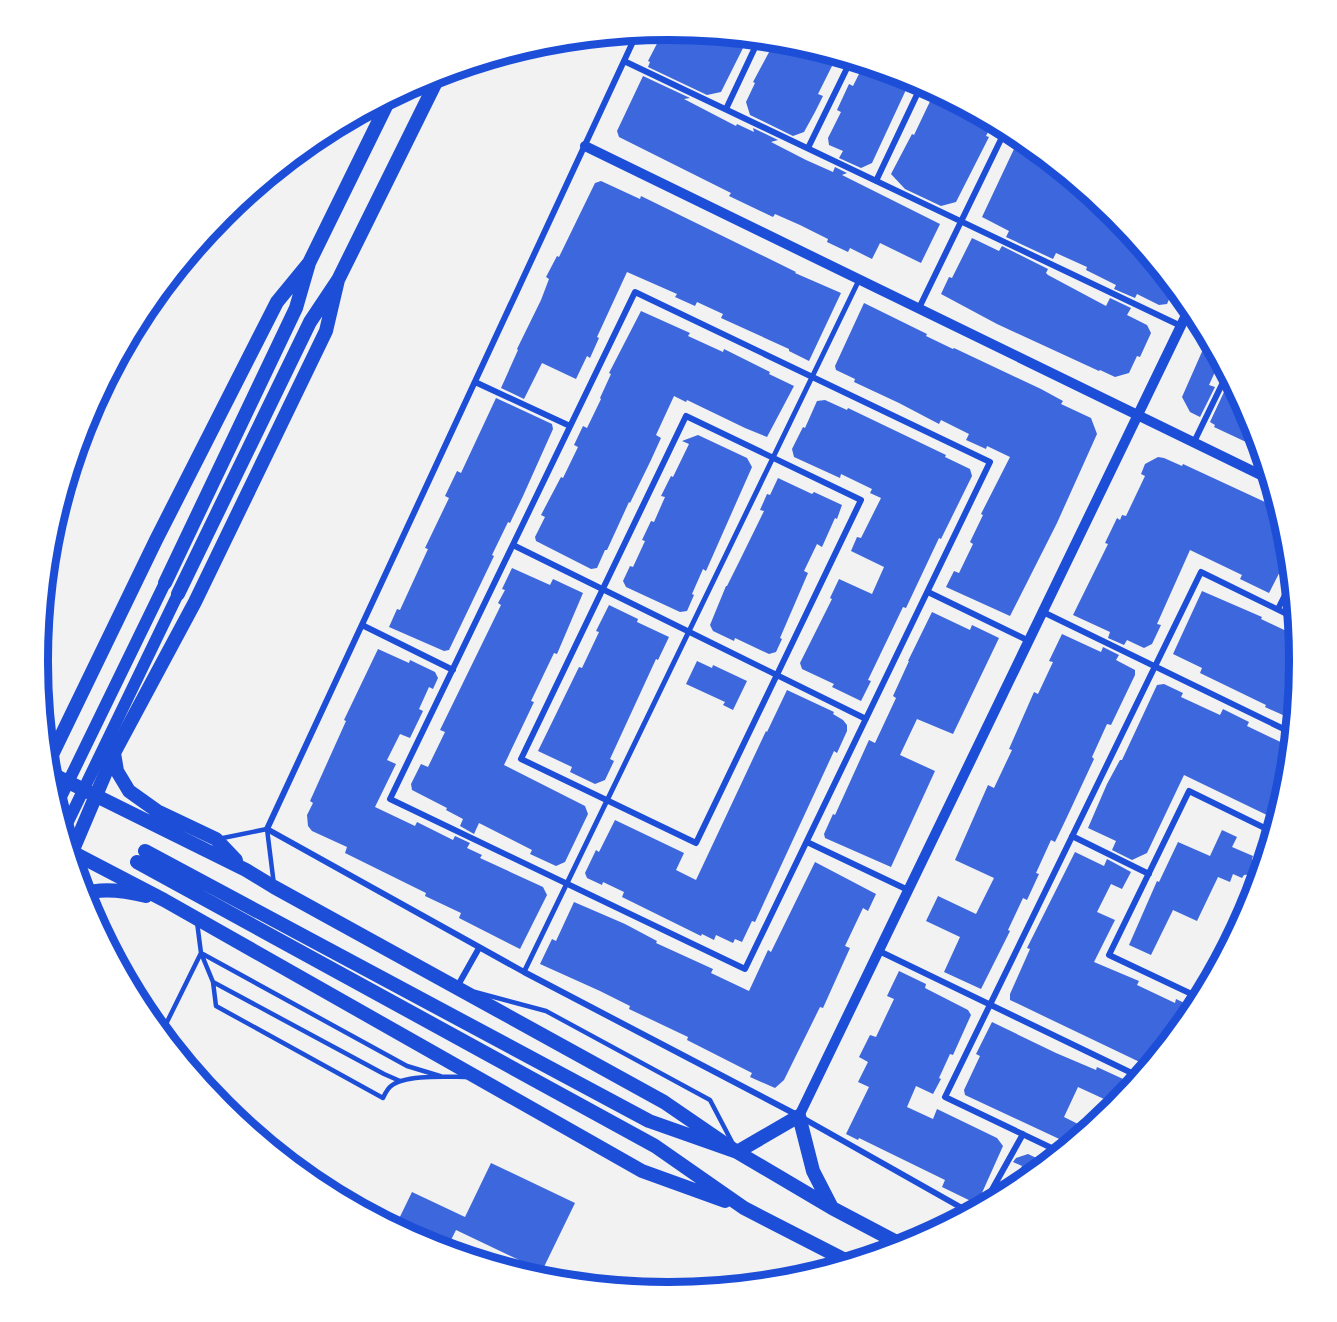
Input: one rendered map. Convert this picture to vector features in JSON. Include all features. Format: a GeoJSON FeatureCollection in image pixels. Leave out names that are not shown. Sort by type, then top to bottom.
{"type":"FeatureCollection","features":[{"type":"Feature","properties":{"kind":"main road"},"geometry":{"type":"LineString","coordinates":[[69,820],[310,322],[338,280],[434,87]]}},
{"type":"Feature","properties":{"kind":"main road"},"geometry":{"type":"LineString","coordinates":[[63,793],[296,308],[309,263],[384,109]]}},
{"type":"Feature","properties":{"kind":"main road"},"geometry":{"type":"LineString","coordinates":[[54,750],[156,540],[277,302],[309,263]]}},
{"type":"Feature","properties":{"kind":"main road"},"geometry":{"type":"LineString","coordinates":[[75,843],[98,795],[114,753],[195,602],[326,331],[338,280]]}},
{"type":"Feature","properties":{"kind":"main road"},"geometry":{"type":"LineString","coordinates":[[114,753],[117,771],[129,791],[156,811],[216,839],[246,870]]}},
{"type":"Feature","properties":{"kind":"main road"},"geometry":{"type":"LineString","coordinates":[[59,777],[246,870],[664,1102],[737,1152],[832,1208],[892,1240]]}},
{"type":"Feature","properties":{"kind":"main road"},"geometry":{"type":"LineString","coordinates":[[744,1208],[656,1146],[141,856],[649,1121],[737,1152],[799,1116],[813,1172],[832,1208]]}},
{"type":"Feature","properties":{"kind":"main road"},"geometry":{"type":"LineString","coordinates":[[80,857],[164,900],[642,1171],[744,1208],[839,1257]]}},
{"type":"Feature","properties":{"kind":"main road"},"geometry":{"type":"LineString","coordinates":[[92,891],[123,891],[164,900]]}},
{"type":"Feature","properties":{"kind":"street"},"geometry":{"type":"LineString","coordinates":[[633,42],[267,829],[479,948],[799,1116],[961,1208]]}},
{"type":"Feature","properties":{"kind":"street"},"geometry":{"type":"LineString","coordinates":[[726,109],[755,47]]}},
{"type":"Feature","properties":{"kind":"street"},"geometry":{"type":"LineString","coordinates":[[624,61],[1181,326]]}},
{"type":"Feature","properties":{"kind":"street"},"geometry":{"type":"LineString","coordinates":[[808,148],[847,67]]}},
{"type":"Feature","properties":{"kind":"street"},"geometry":{"type":"LineString","coordinates":[[876,181],[918,93]]}},
{"type":"Feature","properties":{"kind":"street"},"geometry":{"type":"LineString","coordinates":[[919,309],[1001,138]]}},
{"type":"Feature","properties":{"kind":"street"},"geometry":{"type":"LineString","coordinates":[[585,146],[1260,475]]}},
{"type":"Feature","properties":{"kind":"street"},"geometry":{"type":"LineString","coordinates":[[524,972],[860,279]]}},
{"type":"Feature","properties":{"kind":"street"},"geometry":{"type":"LineString","coordinates":[[635,292],[812,377],[990,462],[746,969],[390,799],[635,292]]}},
{"type":"Feature","properties":{"kind":"street"},"geometry":{"type":"LineString","coordinates":[[799,1116],[1185,318]]}},
{"type":"Feature","properties":{"kind":"street"},"geometry":{"type":"LineString","coordinates":[[475,382],[570,426]]}},
{"type":"Feature","properties":{"kind":"street"},"geometry":{"type":"LineString","coordinates":[[1194,442],[1223,383]]}},
{"type":"Feature","properties":{"kind":"street"},"geometry":{"type":"LineString","coordinates":[[686,416],[773,458],[861,500],[696,843],[520,759],[686,416]]}},
{"type":"Feature","properties":{"kind":"street"},"geometry":{"type":"LineString","coordinates":[[513,545],[866,719]]}},
{"type":"Feature","properties":{"kind":"street"},"geometry":{"type":"LineString","coordinates":[[1052,1148],[945,1097],[1201,572],[1287,614]]}},
{"type":"Feature","properties":{"kind":"street"},"geometry":{"type":"LineString","coordinates":[[928,592],[1029,641]]}},
{"type":"Feature","properties":{"kind":"street"},"geometry":{"type":"LineString","coordinates":[[1278,609],[1285,594]]}},
{"type":"Feature","properties":{"kind":"street"},"geometry":{"type":"LineString","coordinates":[[1043,612],[1285,730]]}},
{"type":"Feature","properties":{"kind":"street"},"geometry":{"type":"LineString","coordinates":[[362,625],[453,670]]}},
{"type":"Feature","properties":{"kind":"street"},"geometry":{"type":"LineString","coordinates":[[1192,994],[1109,955],[1189,791],[1266,829]]}},
{"type":"Feature","properties":{"kind":"street"},"geometry":{"type":"LineString","coordinates":[[1072,836],[1149,874]]}},
{"type":"Feature","properties":{"kind":"street"},"geometry":{"type":"LineString","coordinates":[[807,842],[908,890]]}},
{"type":"Feature","properties":{"kind":"street"},"geometry":{"type":"LineString","coordinates":[[455,986],[479,948]]}},
{"type":"Feature","properties":{"kind":"street"},"geometry":{"type":"LineString","coordinates":[[879,951],[1132,1073]]}},
{"type":"Feature","properties":{"kind":"street"},"geometry":{"type":"LineString","coordinates":[[992,1190],[1023,1134]]}},
{"type":"Feature","properties":{"kind":"lane"},"geometry":{"type":"LineString","coordinates":[[216,839],[267,829],[274,887]]}},
{"type":"Feature","properties":{"kind":"lane"},"geometry":{"type":"LineString","coordinates":[[196,920],[201,953],[213,982],[216,1006],[382,1098],[389,1087],[400,1081],[475,1077]]}},
{"type":"Feature","properties":{"kind":"lane"},"geometry":{"type":"LineString","coordinates":[[166,1024],[201,953]]}},
{"type":"Feature","properties":{"kind":"lane"},"geometry":{"type":"LineString","coordinates":[[201,953],[407,1066],[442,1077]]}},
{"type":"Feature","properties":{"kind":"lane"},"geometry":{"type":"LineString","coordinates":[[213,982],[400,1081]]}},
{"type":"Feature","properties":{"kind":"lane"},"geometry":{"type":"LineString","coordinates":[[455,986],[546,1011],[710,1100],[737,1152]]}},
{"type":"Feature","properties":{"kind":"building"},"geometry":{"type":"Polygon","coordinates":[[[659,40],[744,46],[721,92],[707,95],[648,67],[650,62],[648,61],[659,40]]]}},
{"type":"Feature","properties":{"kind":"building"},"geometry":{"type":"Polygon","coordinates":[[[771,49],[833,63],[818,94],[823,96],[804,132],[793,136],[750,115],[746,102],[755,83],[753,82],[771,49]]]}},
{"type":"Feature","properties":{"kind":"building"},"geometry":{"type":"Polygon","coordinates":[[[861,71],[907,88],[872,163],[861,168],[839,158],[843,151],[829,145],[828,138],[841,112],[837,110],[849,84],[853,86],[861,71]]]}},
{"type":"Feature","properties":{"kind":"building"},"geometry":{"type":"Polygon","coordinates":[[[643,76],[690,98],[684,99],[736,126],[737,124],[754,132],[753,128],[778,140],[771,142],[806,160],[833,172],[835,167],[847,173],[842,175],[940,224],[921,263],[880,243],[872,259],[850,248],[848,252],[800,225],[775,214],[773,217],[729,196],[731,193],[619,137],[617,131],[643,76]]]}},
{"type":"Feature","properties":{"kind":"building"},"geometry":{"type":"Polygon","coordinates":[[[931,99],[989,130],[986,136],[989,137],[956,202],[941,206],[905,189],[891,174],[912,134],[914,135],[931,99]]]}},
{"type":"Feature","properties":{"kind":"building"},"geometry":{"type":"Polygon","coordinates":[[[1014,149],[1027,155],[1078,194],[1107,222],[1161,283],[1170,296],[1167,304],[1159,305],[1137,294],[1135,298],[1114,289],[1116,285],[1086,270],[1087,267],[1056,253],[1053,259],[1006,237],[1009,231],[982,217],[1014,149]]]}},
{"type":"Feature","properties":{"kind":"building"},"geometry":{"type":"Polygon","coordinates":[[[601,181],[640,199],[641,196],[795,273],[841,293],[809,361],[789,349],[721,318],[723,314],[697,302],[695,306],[675,297],[677,294],[627,272],[597,337],[599,338],[590,358],[587,356],[576,379],[542,363],[524,399],[501,388],[541,300],[549,279],[546,277],[557,256],[559,257],[595,183],[601,181]]]}},
{"type":"Feature","properties":{"kind":"building"},"geometry":{"type":"Polygon","coordinates":[[[972,238],[999,251],[1002,246],[1048,269],[1046,273],[1048,275],[1106,306],[1110,298],[1131,308],[1127,315],[1147,325],[1151,333],[1140,357],[1137,356],[1129,373],[1115,377],[1099,371],[997,324],[941,294],[949,277],[952,278],[972,238]]]}},
{"type":"Feature","properties":{"kind":"building"},"geometry":{"type":"Polygon","coordinates":[[[864,303],[927,334],[926,336],[1041,389],[1063,401],[1061,404],[1091,418],[1097,434],[1057,523],[1010,616],[946,587],[954,571],[959,573],[973,544],[970,542],[983,515],[981,514],[1010,457],[987,446],[986,449],[966,440],[969,434],[941,420],[939,424],[854,382],[855,379],[836,370],[835,366],[864,303]]]}},
{"type":"Feature","properties":{"kind":"building"},"geometry":{"type":"Polygon","coordinates":[[[641,311],[690,333],[688,336],[723,352],[724,349],[794,386],[767,437],[674,396],[656,435],[661,438],[651,460],[607,550],[597,568],[591,569],[536,541],[535,537],[545,517],[541,515],[561,477],[563,478],[578,447],[574,445],[583,426],[587,428],[611,374],[609,373],[641,311]]]}},
{"type":"Feature","properties":{"kind":"building"},"geometry":{"type":"Polygon","coordinates":[[[1204,348],[1216,370],[1209,385],[1215,387],[1200,417],[1190,412],[1182,397],[1204,348]]]}},
{"type":"Feature","properties":{"kind":"building"},"geometry":{"type":"Polygon","coordinates":[[[1224,392],[1228,394],[1249,443],[1214,427],[1215,425],[1210,422],[1224,392]]]}},
{"type":"Feature","properties":{"kind":"building"},"geometry":{"type":"Polygon","coordinates":[[[496,398],[552,424],[553,429],[449,650],[444,651],[389,627],[397,609],[400,610],[428,549],[425,548],[449,498],[445,496],[457,471],[461,473],[496,398]]]}},
{"type":"Feature","properties":{"kind":"building"},"geometry":{"type":"Polygon","coordinates":[[[825,400],[847,410],[848,408],[946,455],[945,457],[970,469],[972,476],[906,608],[903,607],[868,680],[871,681],[861,701],[832,687],[834,684],[802,669],[800,663],[832,599],[830,598],[839,579],[872,594],[884,567],[851,551],[857,537],[861,538],[881,498],[870,493],[872,489],[841,474],[840,478],[794,457],[792,449],[803,427],[805,428],[817,401],[825,400]]]}},
{"type":"Feature","properties":{"kind":"building"},"geometry":{"type":"Polygon","coordinates":[[[698,435],[747,458],[752,467],[706,571],[703,569],[687,611],[680,612],[626,587],[623,581],[630,566],[633,567],[645,541],[642,540],[651,521],[654,522],[665,497],[661,496],[689,444],[682,441],[698,435]]]}},
{"type":"Feature","properties":{"kind":"building"},"geometry":{"type":"Polygon","coordinates":[[[1158,457],[1182,466],[1183,464],[1269,504],[1282,568],[1269,593],[1240,579],[1242,575],[1190,550],[1157,624],[1161,625],[1152,644],[1144,648],[1127,640],[1124,645],[1108,638],[1110,632],[1073,615],[1108,544],[1105,543],[1117,518],[1120,520],[1122,515],[1126,516],[1145,476],[1141,474],[1145,464],[1158,457]]]}},
{"type":"Feature","properties":{"kind":"building"},"geometry":{"type":"Polygon","coordinates":[[[778,478],[842,505],[822,547],[817,544],[804,571],[808,573],[776,652],[769,654],[735,638],[734,641],[713,631],[710,625],[726,586],[764,511],[760,510],[767,494],[770,495],[778,478]]]}},
{"type":"Feature","properties":{"kind":"building"},"geometry":{"type":"Polygon","coordinates":[[[512,568],[550,585],[553,579],[583,593],[557,654],[554,653],[531,701],[534,702],[504,765],[585,806],[588,814],[565,862],[556,866],[530,854],[532,850],[479,823],[474,834],[460,826],[463,819],[412,790],[411,784],[421,764],[428,767],[445,732],[440,730],[501,605],[498,603],[505,590],[502,589],[512,568]]]}},
{"type":"Feature","properties":{"kind":"building"},"geometry":{"type":"Polygon","coordinates":[[[1202,591],[1262,617],[1261,619],[1288,632],[1287,717],[1200,673],[1202,668],[1173,654],[1202,591]]]}},
{"type":"Feature","properties":{"kind":"building"},"geometry":{"type":"Polygon","coordinates":[[[609,605],[638,619],[637,622],[669,637],[658,660],[656,659],[610,759],[614,761],[605,780],[595,784],[570,772],[572,767],[538,751],[579,667],[582,668],[609,605]]]}},
{"type":"Feature","properties":{"kind":"building"},"geometry":{"type":"Polygon","coordinates":[[[932,612],[970,630],[972,625],[999,638],[953,734],[917,719],[900,755],[935,771],[891,867],[825,838],[824,834],[869,740],[875,743],[896,698],[893,696],[908,661],[932,612]]]}},
{"type":"Feature","properties":{"kind":"building"},"geometry":{"type":"Polygon","coordinates":[[[1062,634],[1101,652],[1103,647],[1119,655],[1116,660],[1135,670],[1135,675],[1111,725],[1107,724],[1092,757],[1094,759],[1067,817],[1055,842],[1051,840],[1027,900],[1023,898],[1008,930],[1010,931],[981,989],[944,972],[960,937],[926,921],[938,896],[976,914],[994,878],[955,860],[988,785],[994,788],[1012,750],[1009,749],[1034,692],[1038,694],[1053,662],[1049,661],[1062,634]]]}},
{"type":"Feature","properties":{"kind":"building"},"geometry":{"type":"Polygon","coordinates":[[[378,649],[435,672],[438,678],[433,689],[429,687],[419,709],[423,711],[410,738],[400,734],[387,760],[396,764],[375,807],[415,826],[417,822],[453,840],[455,836],[470,843],[467,848],[482,855],[480,858],[543,887],[547,895],[520,949],[459,918],[461,913],[425,896],[426,893],[345,853],[347,847],[312,831],[308,826],[307,815],[313,803],[310,801],[346,721],[344,720],[378,649]]]}},
{"type":"Feature","properties":{"kind":"building"},"geometry":{"type":"Polygon","coordinates":[[[697,661],[712,668],[713,665],[747,681],[733,710],[723,705],[725,702],[686,684],[697,661]]]}},
{"type":"Feature","properties":{"kind":"building"},"geometry":{"type":"Polygon","coordinates":[[[1164,684],[1183,693],[1181,697],[1220,715],[1223,709],[1249,722],[1247,726],[1284,744],[1269,816],[1184,775],[1147,853],[1132,860],[1112,850],[1116,841],[1088,828],[1107,784],[1122,760],[1157,685],[1164,684]]]}},
{"type":"Feature","properties":{"kind":"building"},"geometry":{"type":"Polygon","coordinates":[[[787,690],[834,712],[833,714],[847,725],[847,731],[837,753],[834,751],[755,922],[752,921],[742,942],[735,939],[733,943],[716,935],[714,940],[702,934],[701,936],[622,897],[624,892],[603,882],[602,885],[587,878],[585,873],[596,850],[599,852],[615,820],[684,853],[676,870],[696,880],[787,690]]]}},
{"type":"Feature","properties":{"kind":"building"},"geometry":{"type":"Polygon","coordinates":[[[1222,830],[1237,837],[1232,847],[1253,856],[1255,864],[1251,874],[1244,875],[1242,878],[1233,874],[1230,882],[1218,877],[1197,921],[1173,910],[1151,955],[1129,945],[1157,881],[1159,882],[1178,842],[1210,856],[1222,830]]]}},
{"type":"Feature","properties":{"kind":"building"},"geometry":{"type":"Polygon","coordinates":[[[1075,852],[1104,866],[1107,859],[1131,872],[1122,889],[1111,884],[1097,912],[1115,920],[1094,962],[1139,981],[1137,985],[1175,1003],[1176,999],[1186,1004],[1141,1063],[1010,1000],[1010,994],[1030,949],[1027,948],[1075,852]]]}},
{"type":"Feature","properties":{"kind":"building"},"geometry":{"type":"Polygon","coordinates":[[[815,862],[876,894],[868,911],[863,908],[845,946],[850,948],[823,1008],[820,1007],[784,1080],[775,1088],[750,1077],[752,1073],[687,1040],[688,1037],[629,1009],[630,1006],[540,964],[552,939],[556,941],[574,902],[625,924],[657,941],[656,943],[713,969],[711,973],[749,991],[768,950],[771,952],[815,862]]]}},
{"type":"Feature","properties":{"kind":"building"},"geometry":{"type":"Polygon","coordinates":[[[899,971],[926,984],[925,988],[968,1010],[971,1015],[953,1055],[950,1054],[933,1094],[916,1086],[907,1107],[933,1119],[937,1109],[997,1138],[1003,1146],[980,1197],[972,1202],[942,1187],[945,1180],[859,1138],[858,1140],[846,1134],[869,1087],[858,1082],[868,1062],[859,1057],[870,1035],[876,1037],[894,999],[887,996],[899,971]]]}},
{"type":"Feature","properties":{"kind":"building"},"geometry":{"type":"Polygon","coordinates":[[[992,1022],[1056,1053],[1096,1070],[1097,1067],[1126,1080],[1107,1100],[1078,1087],[1064,1117],[1081,1125],[1062,1140],[965,1095],[964,1090],[980,1056],[976,1054],[992,1022]]]}},
{"type":"Feature","properties":{"kind":"building"},"geometry":{"type":"Polygon","coordinates":[[[1028,1154],[1038,1159],[1019,1173],[1022,1166],[1013,1162],[1016,1158],[1028,1154]]]}},
{"type":"Feature","properties":{"kind":"building"},"geometry":{"type":"Polygon","coordinates":[[[491,1163],[575,1203],[543,1269],[532,1266],[456,1230],[450,1242],[398,1220],[412,1192],[465,1217],[491,1163]]]}}]}
